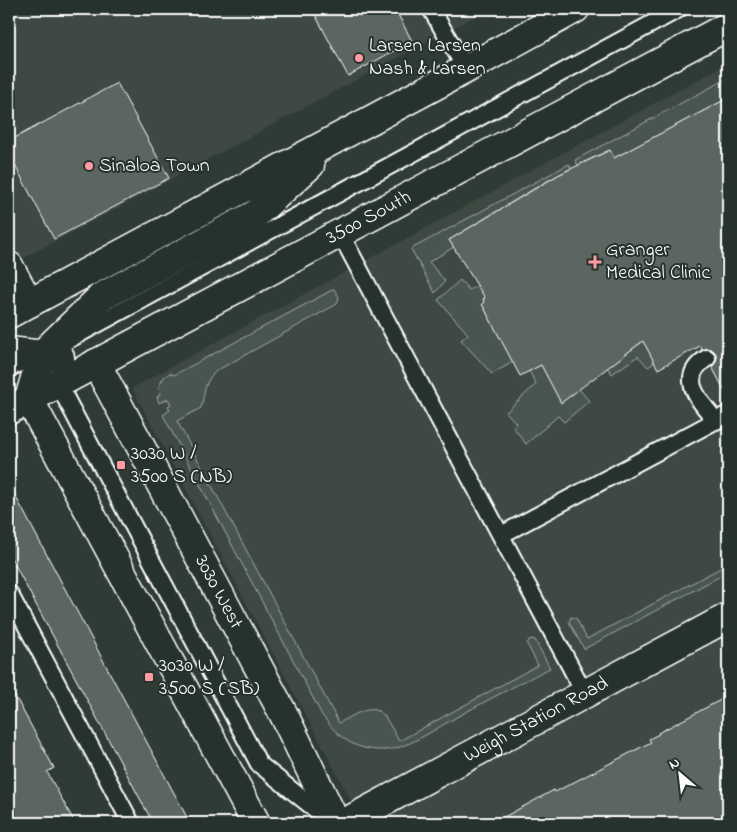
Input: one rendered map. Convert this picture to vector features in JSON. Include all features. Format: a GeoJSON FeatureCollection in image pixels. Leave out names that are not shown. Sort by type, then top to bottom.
{"type":"FeatureCollection","features":[{"type":"Feature","properties":{"kind":"main road"},"geometry":{"type":"LineString","coordinates":[[9,266],[19,308],[466,70],[575,9]]}},
{"type":"Feature","properties":{"kind":"main road","name":"3500 South"},"geometry":{"type":"LineString","coordinates":[[16,403],[58,384],[728,26]]}},
{"type":"Feature","properties":{"kind":"main road"},"geometry":{"type":"LineString","coordinates":[[256,823],[16,403],[42,354],[101,297],[256,214],[342,136]]}},
{"type":"Feature","properties":{"kind":"main road"},"geometry":{"type":"LineString","coordinates":[[9,351],[42,354],[96,363]]}},
{"type":"Feature","properties":{"kind":"main road","name":"3030 West"},"geometry":{"type":"LineString","coordinates":[[96,363],[284,715],[334,823]]}},
{"type":"Feature","properties":{"kind":"main road","name":"Weigh Station Road"},"geometry":{"type":"LineString","coordinates":[[344,823],[728,617]]}},
{"type":"Feature","properties":{"kind":"lane"},"geometry":{"type":"LineString","coordinates":[[431,9],[466,70]]}},
{"type":"Feature","properties":{"kind":"lane"},"geometry":{"type":"LineString","coordinates":[[9,368],[42,354],[679,9]]}},
{"type":"Feature","properties":{"kind":"lane"},"geometry":{"type":"LineString","coordinates":[[340,233],[585,694]]}},
{"type":"Feature","properties":{"kind":"lane"},"geometry":{"type":"LineString","coordinates":[[42,354],[259,764],[334,823]]}},
{"type":"Feature","properties":{"kind":"lane"},"geometry":{"type":"LineString","coordinates":[[501,535],[722,417],[698,399],[692,388],[692,377],[696,368],[707,358]]}},
{"type":"Feature","properties":{"kind":"lane"},"geometry":{"type":"LineString","coordinates":[[9,593],[132,823]]}},
{"type":"Feature","properties":{"kind":"shaded area"},"geometry":{"type":"Polygon","coordinates":[[[9,9],[489,9],[9,266],[9,9]]]}},
{"type":"Feature","properties":{"kind":"shaded area"},"geometry":{"type":"Polygon","coordinates":[[[728,63],[728,823],[363,823],[132,388],[728,63]]]}},
{"type":"Feature","properties":{"kind":"shaded area"},"geometry":{"type":"Polygon","coordinates":[[[728,78],[728,98],[614,158],[609,150],[578,165],[575,160],[728,78]]]}},
{"type":"Feature","properties":{"kind":"shaded area"},"geometry":{"type":"Polygon","coordinates":[[[569,164],[571,168],[449,240],[454,247],[429,262],[445,281],[435,293],[411,249],[569,164]]]}},
{"type":"Feature","properties":{"kind":"shaded area"},"geometry":{"type":"Polygon","coordinates":[[[460,280],[469,290],[479,285],[487,297],[483,299],[484,302],[482,304],[513,362],[492,374],[461,340],[468,334],[438,300],[460,280]]]}},
{"type":"Feature","properties":{"kind":"shaded area"},"geometry":{"type":"Polygon","coordinates":[[[334,289],[339,297],[337,304],[216,371],[207,384],[201,408],[177,421],[339,723],[362,711],[375,710],[385,717],[399,741],[538,665],[527,644],[530,639],[535,640],[550,668],[419,738],[391,749],[372,749],[354,745],[340,736],[322,715],[163,415],[170,410],[168,406],[171,404],[168,399],[159,403],[157,397],[160,394],[159,386],[164,377],[170,373],[174,375],[334,289]]]}},
{"type":"Feature","properties":{"kind":"shaded area"},"geometry":{"type":"Polygon","coordinates":[[[651,336],[653,364],[648,367],[638,356],[612,374],[607,367],[651,336]]]}},
{"type":"Feature","properties":{"kind":"shaded area"},"geometry":{"type":"Polygon","coordinates":[[[541,365],[579,389],[589,401],[564,422],[558,416],[526,444],[513,427],[516,423],[506,412],[536,384],[529,371],[541,365]]]}},
{"type":"Feature","properties":{"kind":"shaded area"},"geometry":{"type":"Polygon","coordinates":[[[728,564],[728,572],[584,649],[569,622],[571,617],[576,618],[587,639],[728,564]]]}},
{"type":"Feature","properties":{"kind":"building","name":"Larsen Larsen Nash & Larsen"},"geometry":{"type":"Polygon","coordinates":[[[312,9],[395,9],[412,41],[348,76],[312,9]]]}},
{"type":"Feature","properties":{"kind":"building","name":"Sinaloa Town"},"geometry":{"type":"Polygon","coordinates":[[[117,83],[169,178],[54,239],[9,154],[9,141],[117,83]]]}},
{"type":"Feature","properties":{"kind":"building","name":"Granger Medical Clinic"},"geometry":{"type":"Polygon","coordinates":[[[728,98],[728,397],[712,367],[717,357],[711,349],[702,350],[700,346],[658,369],[643,341],[561,403],[541,365],[520,376],[482,304],[485,298],[449,240],[558,175],[610,150],[614,158],[728,98]]]}},
{"type":"Feature","properties":{"kind":"building"},"geometry":{"type":"Polygon","coordinates":[[[9,484],[190,823],[153,823],[9,554],[9,484]]]}},
{"type":"Feature","properties":{"kind":"building"},"geometry":{"type":"Polygon","coordinates":[[[9,685],[54,768],[47,772],[75,823],[9,823],[9,685]]]}},
{"type":"Feature","properties":{"kind":"building"},"geometry":{"type":"Polygon","coordinates":[[[728,696],[728,818],[719,823],[493,823],[554,790],[555,792],[651,742],[649,739],[658,733],[728,696]]]}},
{"type":"Feature","properties":{"kind":"place","name":"Larsen Larsen Nash & Larsen"},"geometry":{"type":"Point","coordinates":[359,58]}},
{"type":"Feature","properties":{"kind":"place","name":"Sinaloa Town"},"geometry":{"type":"Point","coordinates":[89,166]}},
{"type":"Feature","properties":{"kind":"place","name":"Granger Medical Clinic"},"geometry":{"type":"Point","coordinates":[595,262]}},
{"type":"Feature","properties":{"kind":"place","name":"3030 W / 3500 S (NB)"},"geometry":{"type":"Point","coordinates":[121,465]}},
{"type":"Feature","properties":{"kind":"place","name":"3030 W / 3500 S (SB)"},"geometry":{"type":"Point","coordinates":[149,677]}}]}
